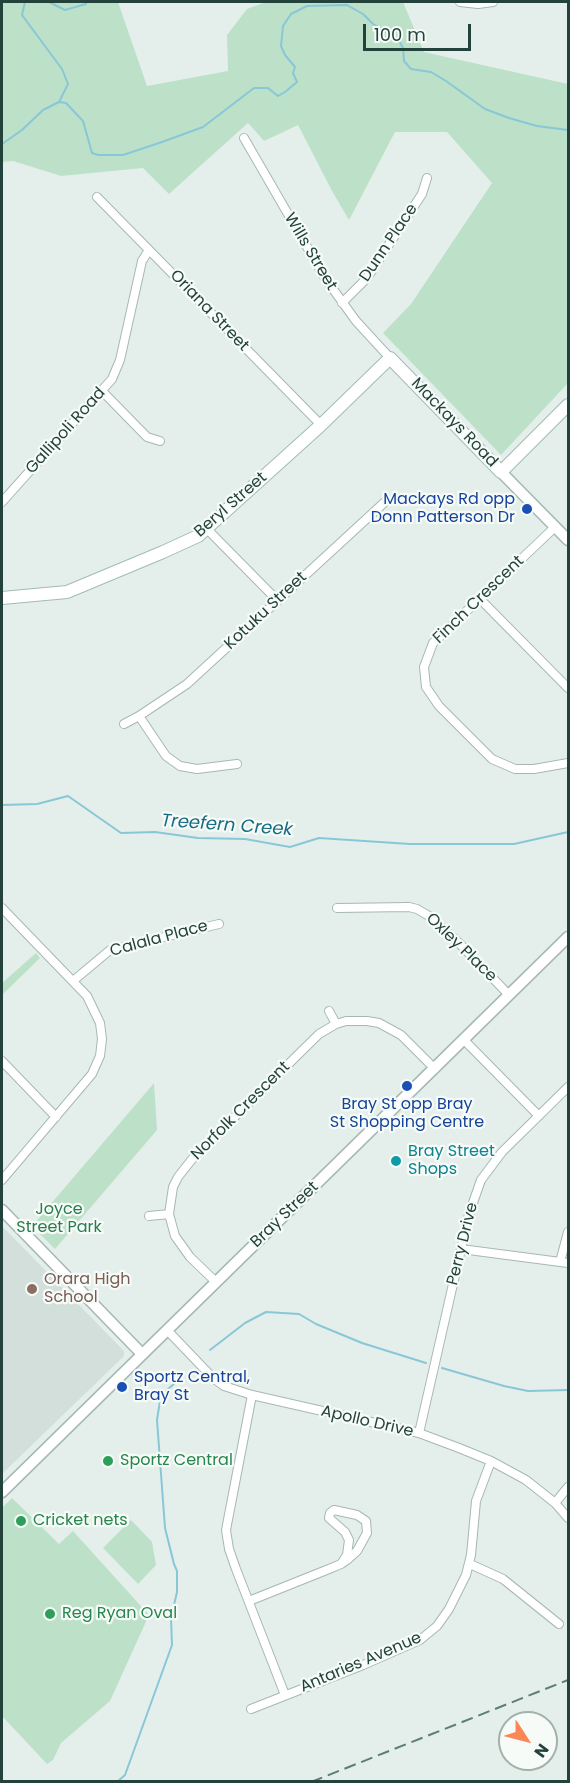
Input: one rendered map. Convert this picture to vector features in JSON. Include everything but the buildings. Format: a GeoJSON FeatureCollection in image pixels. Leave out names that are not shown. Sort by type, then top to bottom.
{"type":"FeatureCollection","features":[{"type":"Feature","properties":{"kind":"main road","name":"Beryl Street"},"geometry":{"type":"LineString","coordinates":[[2,598],[68,592],[171,549],[207,529],[321,425],[390,358]]}},
{"type":"Feature","properties":{"kind":"main road","name":"Mackays Road"},"geometry":{"type":"LineString","coordinates":[[390,358],[501,472]]}},
{"type":"Feature","properties":{"kind":"main road"},"geometry":{"type":"LineString","coordinates":[[501,472],[568,405]]}},
{"type":"Feature","properties":{"kind":"street"},"geometry":{"type":"LineString","coordinates":[[460,2],[478,4],[493,2]]}},
{"type":"Feature","properties":{"kind":"street","name":"Wills Street"},"geometry":{"type":"LineString","coordinates":[[244,138],[312,259],[342,303],[390,358]]}},
{"type":"Feature","properties":{"kind":"street","name":"Dunn Place"},"geometry":{"type":"LineString","coordinates":[[342,303],[367,278],[422,194],[427,178]]}},
{"type":"Feature","properties":{"kind":"street","name":"Oriana Street"},"geometry":{"type":"LineString","coordinates":[[97,197],[321,425]]}},
{"type":"Feature","properties":{"kind":"street","name":"Gallipoli Road"},"geometry":{"type":"LineString","coordinates":[[2,502],[112,379],[120,360],[142,261],[149,249]]}},
{"type":"Feature","properties":{"kind":"street"},"geometry":{"type":"LineString","coordinates":[[102,391],[147,437],[160,441]]}},
{"type":"Feature","properties":{"kind":"street","name":"Mackays Road"},"geometry":{"type":"LineString","coordinates":[[501,472],[568,540]]}},
{"type":"Feature","properties":{"kind":"street","name":"Kotuku Street"},"geometry":{"type":"LineString","coordinates":[[124,724],[140,716],[187,684],[387,500]]}},
{"type":"Feature","properties":{"kind":"street","name":"Finch Crescent"},"geometry":{"type":"LineString","coordinates":[[555,527],[433,643],[424,667],[426,687],[439,706],[492,759],[515,769],[534,769],[568,763]]}},
{"type":"Feature","properties":{"kind":"street"},"geometry":{"type":"LineString","coordinates":[[207,529],[277,600]]}},
{"type":"Feature","properties":{"kind":"street"},"geometry":{"type":"LineString","coordinates":[[479,598],[568,688]]}},
{"type":"Feature","properties":{"kind":"street"},"geometry":{"type":"LineString","coordinates":[[140,716],[166,756],[180,766],[196,769],[237,764]]}},
{"type":"Feature","properties":{"kind":"street","name":"Oxley Place"},"geometry":{"type":"LineString","coordinates":[[338,908],[409,907],[429,915],[509,995]]}},
{"type":"Feature","properties":{"kind":"street"},"geometry":{"type":"LineString","coordinates":[[2,908],[87,996],[100,1023],[101,1047],[100,1056],[92,1074],[2,1179]]}},
{"type":"Feature","properties":{"kind":"street","name":"Calala Place"},"geometry":{"type":"LineString","coordinates":[[73,981],[110,950],[219,924]]}},
{"type":"Feature","properties":{"kind":"street","name":"Bray Street"},"geometry":{"type":"LineString","coordinates":[[2,1492],[568,937]]}},
{"type":"Feature","properties":{"kind":"street"},"geometry":{"type":"LineString","coordinates":[[328,1011],[336,1024],[346,1021],[367,1021],[391,1028],[435,1069]]}},
{"type":"Feature","properties":{"kind":"street","name":"Norfolk Crescent"},"geometry":{"type":"LineString","coordinates":[[169,1214],[173,1187],[185,1167],[319,1035],[336,1024]]}},
{"type":"Feature","properties":{"kind":"street"},"geometry":{"type":"LineString","coordinates":[[464,1040],[539,1116]]}},
{"type":"Feature","properties":{"kind":"street"},"geometry":{"type":"LineString","coordinates":[[2,1061],[56,1117]]}},
{"type":"Feature","properties":{"kind":"street","name":"Perry Drive"},"geometry":{"type":"LineString","coordinates":[[418,1433],[469,1214],[481,1180],[502,1152],[568,1087]]}},
{"type":"Feature","properties":{"kind":"street"},"geometry":{"type":"LineString","coordinates":[[2,1210],[142,1354]]}},
{"type":"Feature","properties":{"kind":"street"},"geometry":{"type":"LineString","coordinates":[[149,1216],[169,1214],[172,1227],[182,1248],[216,1282]]}},
{"type":"Feature","properties":{"kind":"street"},"geometry":{"type":"LineString","coordinates":[[461,1249],[564,1263],[568,1232]]}},
{"type":"Feature","properties":{"kind":"street","name":"Apollo Drive"},"geometry":{"type":"LineString","coordinates":[[166,1330],[218,1382],[231,1389],[418,1433],[491,1461],[526,1480],[555,1503],[568,1518]]}},
{"type":"Feature","properties":{"kind":"street","name":"Antaries Avenue"},"geometry":{"type":"LineString","coordinates":[[252,1395],[226,1530],[229,1549],[285,1695]]}},
{"type":"Feature","properties":{"kind":"street","name":"Antaries Avenue"},"geometry":{"type":"LineString","coordinates":[[251,1709],[363,1665],[430,1634],[449,1609],[470,1564],[476,1501],[491,1461]]}},
{"type":"Feature","properties":{"kind":"street"},"geometry":{"type":"LineString","coordinates":[[555,1503],[568,1487]]}},
{"type":"Feature","properties":{"kind":"street"},"geometry":{"type":"LineString","coordinates":[[249,1601],[341,1563],[353,1556],[367,1533],[367,1524],[361,1516],[334,1509],[329,1518],[345,1532],[349,1540],[347,1555],[341,1563]]}},
{"type":"Feature","properties":{"kind":"street"},"geometry":{"type":"LineString","coordinates":[[470,1564],[503,1579],[559,1624]]}},
{"type":"Feature","properties":{"kind":"shaded area","name":"Orara High School"},"geometry":{"type":"Polygon","coordinates":[[[2,1226],[124,1351],[124,1356],[2,1474],[2,1226]]]}},
{"type":"Feature","properties":{"kind":"green space"},"geometry":{"type":"Polygon","coordinates":[[[2,2],[118,2],[147,86],[228,71],[227,35],[247,9],[266,2],[403,2],[424,52],[568,84],[568,383],[501,455],[383,333],[411,304],[492,183],[447,132],[395,132],[349,220],[298,125],[264,141],[248,123],[169,194],[143,168],[61,176],[13,161],[2,162],[2,2]]]}},
{"type":"Feature","properties":{"kind":"green space"},"geometry":{"type":"Polygon","coordinates":[[[36,953],[40,958],[2,995],[2,983],[36,953]]]}},
{"type":"Feature","properties":{"kind":"green space","name":"Joyce Street Park"},"geometry":{"type":"Polygon","coordinates":[[[154,1083],[157,1130],[55,1249],[32,1226],[154,1083]]]}},
{"type":"Feature","properties":{"kind":"green space"},"geometry":{"type":"Polygon","coordinates":[[[12,1498],[59,1544],[73,1531],[149,1615],[110,1701],[61,1743],[53,1760],[47,1764],[2,1716],[2,1508],[12,1498]]]}},
{"type":"Feature","properties":{"kind":"green space"},"geometry":{"type":"Polygon","coordinates":[[[131,1520],[152,1542],[156,1565],[138,1584],[103,1548],[131,1520]]]}},
{"type":"Feature","properties":{"kind":"waterway"},"geometry":{"type":"LineString","coordinates":[[2,144],[22,130],[43,110],[59,102],[68,84],[62,69],[22,15],[25,2]]}},
{"type":"Feature","properties":{"kind":"waterway"},"geometry":{"type":"LineString","coordinates":[[49,2],[65,10],[86,4],[86,2]]}},
{"type":"Feature","properties":{"kind":"waterway"},"geometry":{"type":"LineString","coordinates":[[59,102],[66,103],[83,121],[92,153],[123,155],[162,142],[203,127],[254,88],[268,88],[278,96],[285,92],[297,82],[293,73],[295,67],[281,46],[283,26],[291,14],[307,6],[347,5],[398,39],[403,48],[404,61],[411,69],[431,72],[485,109],[537,126],[568,130]]}},
{"type":"Feature","properties":{"kind":"waterway","name":"Treefern Creek"},"geometry":{"type":"LineString","coordinates":[[2,805],[37,804],[68,796],[121,833],[155,832],[198,838],[245,839],[290,847],[319,838],[410,844],[514,844],[568,832]]}},
{"type":"Feature","properties":{"kind":"waterway"},"geometry":{"type":"LineString","coordinates":[[210,1350],[245,1323],[266,1312],[299,1314],[316,1324],[362,1343],[426,1363]]}},
{"type":"Feature","properties":{"kind":"waterway"},"geometry":{"type":"LineString","coordinates":[[442,1368],[528,1391],[568,1390]]}},
{"type":"Feature","properties":{"kind":"waterway"},"geometry":{"type":"LineString","coordinates":[[117,1782],[125,1775],[172,1645],[171,1618],[177,1592],[177,1571],[165,1528],[157,1420],[160,1401],[167,1390],[184,1375]]}},
{"type":"Feature","properties":{"kind":"railway"},"geometry":{"type":"LineString","coordinates":[[311,1782],[568,1680]]}},
{"type":"Feature","properties":{"kind":"place","name":"Mackays Rd opp Donn Patterson Dr"},"geometry":{"type":"Point","coordinates":[527,509]}},
{"type":"Feature","properties":{"kind":"place","name":"Bray St opp Bray St Shopping Centre"},"geometry":{"type":"Point","coordinates":[407,1086]}},
{"type":"Feature","properties":{"kind":"place","name":"Bray Street Shops"},"geometry":{"type":"Point","coordinates":[396,1161]}},
{"type":"Feature","properties":{"kind":"place","name":"Orara High School"},"geometry":{"type":"Point","coordinates":[32,1289]}},
{"type":"Feature","properties":{"kind":"place","name":"Sportz Central, Bray St"},"geometry":{"type":"Point","coordinates":[122,1387]}},
{"type":"Feature","properties":{"kind":"place","name":"Sportz Central"},"geometry":{"type":"Point","coordinates":[108,1461]}},
{"type":"Feature","properties":{"kind":"place","name":"Cricket nets"},"geometry":{"type":"Point","coordinates":[21,1521]}},
{"type":"Feature","properties":{"kind":"place","name":"Reg Ryan Oval"},"geometry":{"type":"Point","coordinates":[50,1614]}}]}
